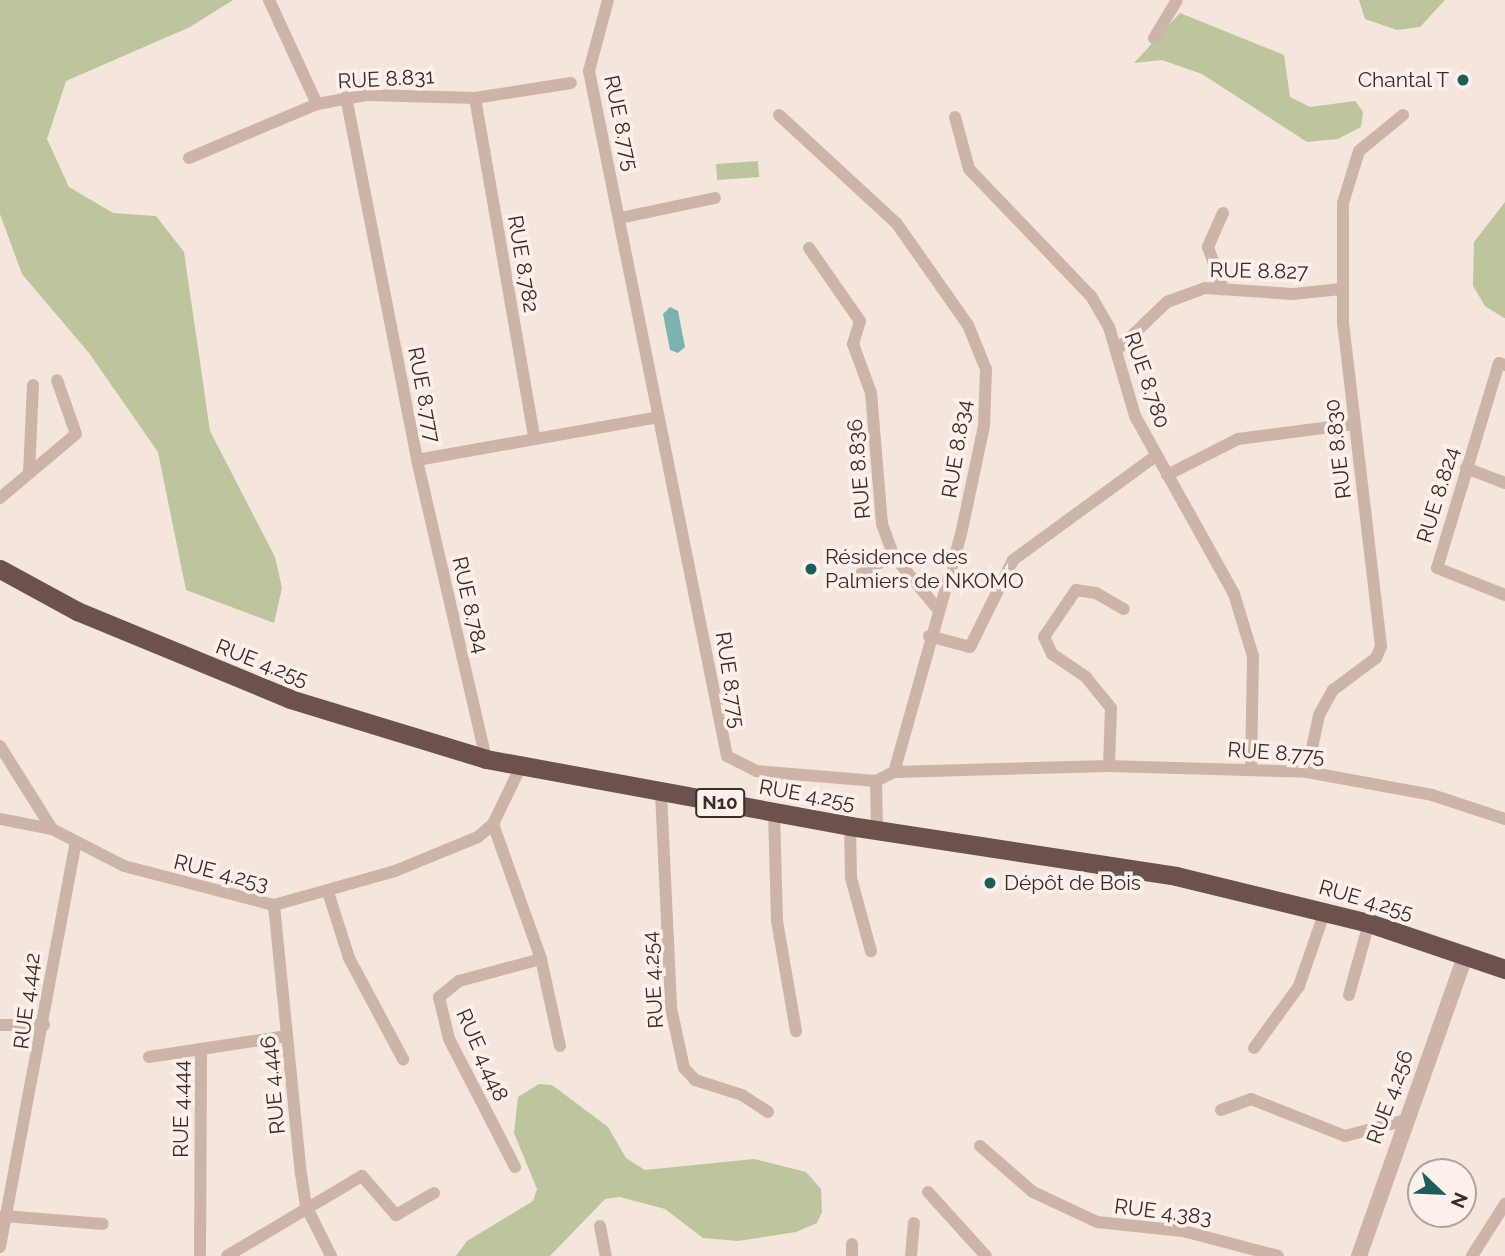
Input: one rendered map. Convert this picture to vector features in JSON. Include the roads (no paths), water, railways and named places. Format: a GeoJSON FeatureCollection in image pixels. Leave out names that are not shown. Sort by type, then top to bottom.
{"type":"FeatureCollection","features":[{"type":"Feature","properties":{"kind":"highway","name":"RUE 4.255"},"geometry":{"type":"LineString","coordinates":[[0,569],[77,611],[290,699],[486,759],[850,826],[1176,876],[1368,923],[1505,969]]}},
{"type":"Feature","properties":{"kind":"street","name":"RUE 8.831"},"geometry":{"type":"LineString","coordinates":[[269,0],[317,104],[346,97],[475,98],[570,83]]}},
{"type":"Feature","properties":{"kind":"street","name":"RUE 8.775"},"geometry":{"type":"LineString","coordinates":[[608,0],[589,71],[727,756],[756,771],[876,781],[894,772],[1109,766],[1251,768],[1307,772],[1432,795],[1505,819]]}},
{"type":"Feature","properties":{"kind":"street"},"geometry":{"type":"LineString","coordinates":[[1154,38],[1177,0]]}},
{"type":"Feature","properties":{"kind":"street","name":"RUE 8.777"},"geometry":{"type":"LineString","coordinates":[[346,97],[417,460],[658,417]]}},
{"type":"Feature","properties":{"kind":"street","name":"RUE 8.782"},"geometry":{"type":"LineString","coordinates":[[475,98],[534,438]]}},
{"type":"Feature","properties":{"kind":"street"},"geometry":{"type":"LineString","coordinates":[[188,158],[317,104]]}},
{"type":"Feature","properties":{"kind":"street","name":"RUE 8.834"},"geometry":{"type":"LineString","coordinates":[[779,115],[897,224],[968,325],[986,369],[972,480],[894,772]]}},
{"type":"Feature","properties":{"kind":"street","name":"RUE 8.830"},"geometry":{"type":"LineString","coordinates":[[1307,772],[1319,715],[1333,690],[1376,658],[1381,646],[1354,424],[1341,289],[1348,170],[1359,152],[1403,115]]}},
{"type":"Feature","properties":{"kind":"street","name":"RUE 8.780"},"geometry":{"type":"LineString","coordinates":[[956,117],[968,169],[1091,296],[1116,351],[1154,457],[1167,475],[1234,594],[1253,656],[1251,768]]}},
{"type":"Feature","properties":{"kind":"street"},"geometry":{"type":"LineString","coordinates":[[620,218],[715,198]]}},
{"type":"Feature","properties":{"kind":"street"},"geometry":{"type":"LineString","coordinates":[[1223,213],[1208,247],[1223,289]]}},
{"type":"Feature","properties":{"kind":"street","name":"RUE 8.836"},"geometry":{"type":"LineString","coordinates":[[809,248],[860,321],[853,344],[871,393],[880,448],[878,506],[893,555],[936,607]]}},
{"type":"Feature","properties":{"kind":"street","name":"RUE 8.827"},"geometry":{"type":"LineString","coordinates":[[1116,351],[1167,302],[1205,288],[1341,289]]}},
{"type":"Feature","properties":{"kind":"street","name":"RUE 8.824"},"geometry":{"type":"LineString","coordinates":[[1502,364],[1466,468],[1437,568],[1505,595]]}},
{"type":"Feature","properties":{"kind":"street"},"geometry":{"type":"LineString","coordinates":[[0,499],[76,434],[57,380]]}},
{"type":"Feature","properties":{"kind":"street"},"geometry":{"type":"LineString","coordinates":[[29,473],[33,385]]}},
{"type":"Feature","properties":{"kind":"street"},"geometry":{"type":"LineString","coordinates":[[1167,475],[1231,441],[1354,424]]}},
{"type":"Feature","properties":{"kind":"street"},"geometry":{"type":"LineString","coordinates":[[929,636],[970,647],[1013,560],[1154,457]]}},
{"type":"Feature","properties":{"kind":"street","name":"RUE 8.784"},"geometry":{"type":"LineString","coordinates":[[417,460],[486,759]]}},
{"type":"Feature","properties":{"kind":"street"},"geometry":{"type":"LineString","coordinates":[[1466,468],[1505,483]]}},
{"type":"Feature","properties":{"kind":"street"},"geometry":{"type":"LineString","coordinates":[[842,585],[893,555]]}},
{"type":"Feature","properties":{"kind":"street"},"geometry":{"type":"LineString","coordinates":[[1109,766],[1111,708],[1087,677],[1052,654],[1044,637],[1076,590],[1096,593],[1124,609]]}},
{"type":"Feature","properties":{"kind":"street","name":"RUE 4.253"},"geometry":{"type":"LineString","coordinates":[[0,746],[52,829],[76,842],[189,888],[274,905],[328,892],[427,859],[493,824]]}},
{"type":"Feature","properties":{"kind":"street"},"geometry":{"type":"LineString","coordinates":[[521,766],[493,824],[541,959],[560,1046]]}},
{"type":"Feature","properties":{"kind":"street"},"geometry":{"type":"LineString","coordinates":[[876,781],[877,830]]}},
{"type":"Feature","properties":{"kind":"street","name":"RUE 4.254"},"geometry":{"type":"LineString","coordinates":[[661,793],[671,1008],[684,1068],[695,1080],[742,1095],[768,1112]]}},
{"type":"Feature","properties":{"kind":"street"},"geometry":{"type":"LineString","coordinates":[[774,813],[777,921],[796,1031]]}},
{"type":"Feature","properties":{"kind":"street"},"geometry":{"type":"LineString","coordinates":[[0,819],[52,829]]}},
{"type":"Feature","properties":{"kind":"street"},"geometry":{"type":"LineString","coordinates":[[850,826],[850,878],[871,951]]}},
{"type":"Feature","properties":{"kind":"street","name":"RUE 4.442"},"geometry":{"type":"LineString","coordinates":[[0,1247],[4,1216],[44,1025],[47,977],[76,842]]}},
{"type":"Feature","properties":{"kind":"street"},"geometry":{"type":"LineString","coordinates":[[328,892],[349,958],[403,1059]]}},
{"type":"Feature","properties":{"kind":"street","name":"RUE 4.446"},"geometry":{"type":"LineString","coordinates":[[274,905],[306,1206],[331,1256]]}},
{"type":"Feature","properties":{"kind":"street"},"geometry":{"type":"LineString","coordinates":[[1254,1048],[1299,986],[1325,911]]}},
{"type":"Feature","properties":{"kind":"street"},"geometry":{"type":"LineString","coordinates":[[1349,995],[1368,923]]}},
{"type":"Feature","properties":{"kind":"street","name":"RUE 4.256"},"geometry":{"type":"LineString","coordinates":[[1359,1256],[1402,1121],[1466,954]]}},
{"type":"Feature","properties":{"kind":"street","name":"RUE 4.448"},"geometry":{"type":"LineString","coordinates":[[515,1167],[449,1039],[439,997],[459,981],[541,959]]}},
{"type":"Feature","properties":{"kind":"street"},"geometry":{"type":"LineString","coordinates":[[0,1025],[44,1025]]}},
{"type":"Feature","properties":{"kind":"street","name":"RUE 4.444"},"geometry":{"type":"LineString","coordinates":[[200,1256],[201,1049],[287,1036]]}},
{"type":"Feature","properties":{"kind":"street"},"geometry":{"type":"LineString","coordinates":[[149,1057],[201,1049]]}},
{"type":"Feature","properties":{"kind":"street"},"geometry":{"type":"LineString","coordinates":[[1221,1110],[1251,1098],[1345,1136],[1402,1121]]}},
{"type":"Feature","properties":{"kind":"street","name":"RUE 4.383"},"geometry":{"type":"LineString","coordinates":[[980,1146],[1033,1192],[1097,1222],[1183,1231],[1273,1255]]}},
{"type":"Feature","properties":{"kind":"street"},"geometry":{"type":"LineString","coordinates":[[227,1256],[306,1206],[362,1176],[396,1215],[434,1193]]}},
{"type":"Feature","properties":{"kind":"street"},"geometry":{"type":"LineString","coordinates":[[928,1192],[986,1256]]}},
{"type":"Feature","properties":{"kind":"street"},"geometry":{"type":"LineString","coordinates":[[1472,1256],[1505,1203]]}},
{"type":"Feature","properties":{"kind":"street"},"geometry":{"type":"LineString","coordinates":[[4,1216],[103,1224]]}},
{"type":"Feature","properties":{"kind":"street"},"geometry":{"type":"LineString","coordinates":[[911,1256],[914,1223]]}},
{"type":"Feature","properties":{"kind":"street"},"geometry":{"type":"LineString","coordinates":[[600,1226],[606,1256]]}},
{"type":"Feature","properties":{"kind":"water"},"geometry":{"type":"Polygon","coordinates":[[[670,307],[678,311],[685,347],[678,353],[670,350],[663,314],[670,307]]]}},
{"type":"Feature","properties":{"kind":"place","name":"Chantal T"},"geometry":{"type":"Point","coordinates":[1463,80]}},
{"type":"Feature","properties":{"kind":"place","name":"Résidence des Palmiers de NKOMO"},"geometry":{"type":"Point","coordinates":[811,569]}},
{"type":"Feature","properties":{"kind":"place","name":"Dépôt de Bois"},"geometry":{"type":"Point","coordinates":[990,883]}}]}
